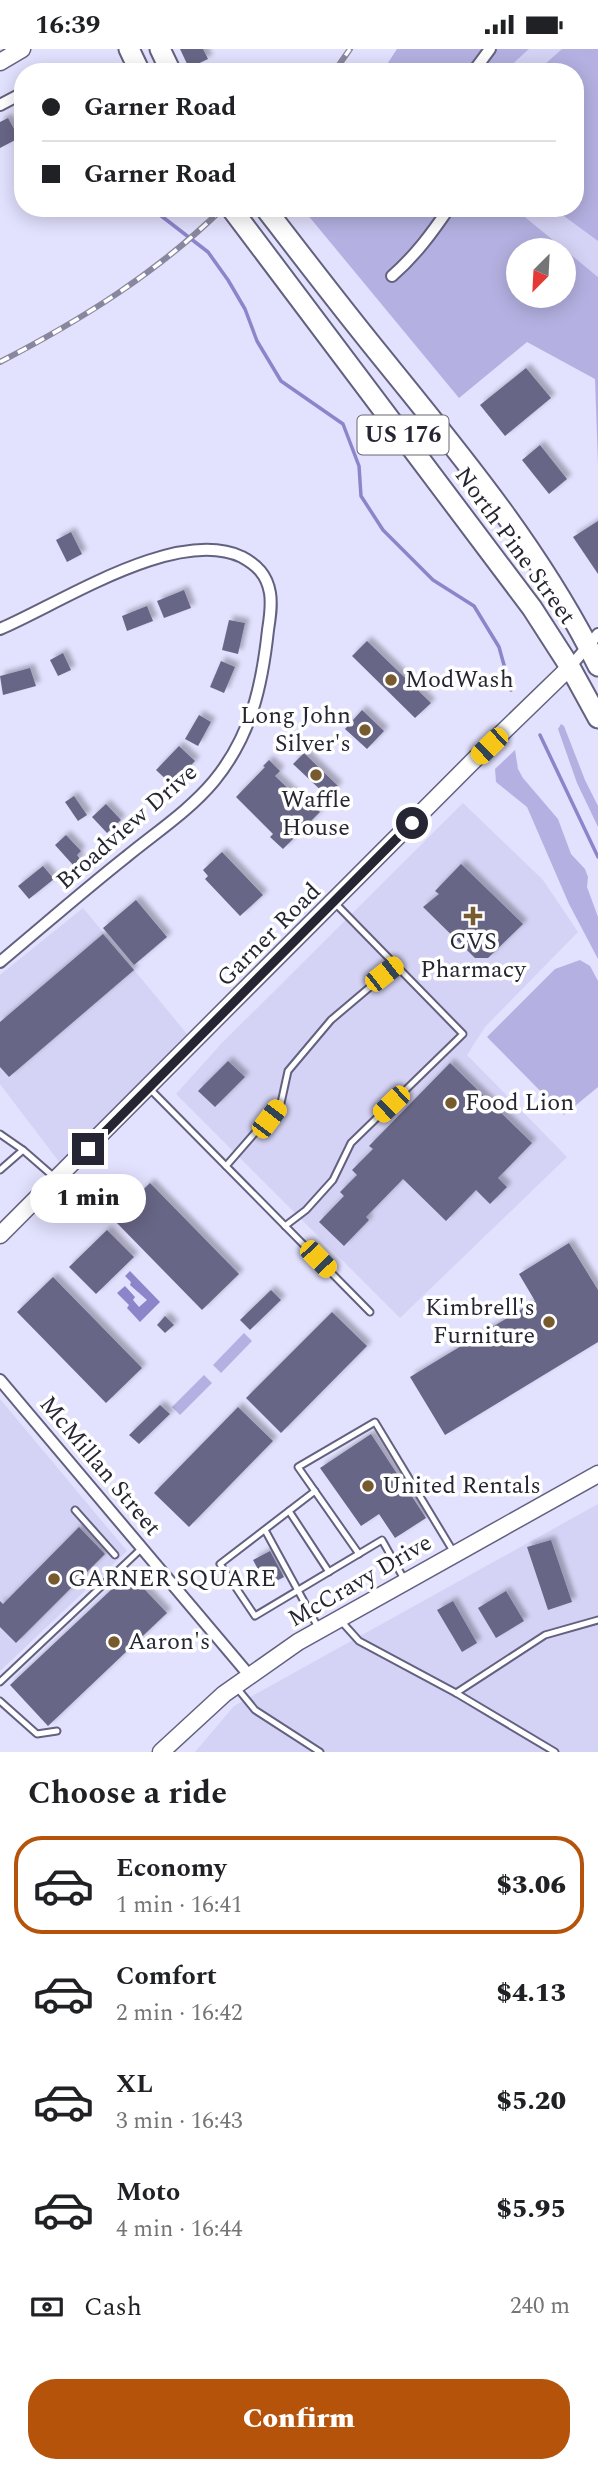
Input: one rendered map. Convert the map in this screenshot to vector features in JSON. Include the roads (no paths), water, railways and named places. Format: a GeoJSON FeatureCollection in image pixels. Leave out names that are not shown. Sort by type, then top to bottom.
{"type":"FeatureCollection","features":[{"type":"Feature","properties":{"kind":"highway","name":"North Pine Street"},"geometry":{"type":"LineString","coordinates":[[237,217],[532,608],[570,667],[598,718]]}},
{"type":"Feature","properties":{"kind":"highway","name":"North Pine Street"},"geometry":{"type":"LineString","coordinates":[[272,217],[513,525],[593,640],[598,666]]}},
{"type":"Feature","properties":{"kind":"street"},"geometry":{"type":"LineString","coordinates":[[0,62],[22,49]]}},
{"type":"Feature","properties":{"kind":"street"},"geometry":{"type":"LineString","coordinates":[[392,276],[406,264],[443,217]]}},
{"type":"Feature","properties":{"kind":"street","name":"Broadview Drive"},"geometry":{"type":"LineString","coordinates":[[0,629],[154,558],[186,551],[219,551],[236,555],[259,569],[270,592],[271,607],[260,691],[242,740],[228,762],[194,802],[0,963]]}},
{"type":"Feature","properties":{"kind":"street"},"geometry":{"type":"LineString","coordinates":[[570,667],[593,640]]}},
{"type":"Feature","properties":{"kind":"street","name":"Garner Road"},"geometry":{"type":"LineString","coordinates":[[0,1235],[570,667]]}},
{"type":"Feature","properties":{"kind":"street","name":"McMillan Street"},"geometry":{"type":"LineString","coordinates":[[0,1380],[249,1675]]}},
{"type":"Feature","properties":{"kind":"street","name":"McCravy Drive"},"geometry":{"type":"LineString","coordinates":[[161,1752],[249,1675],[320,1629],[598,1474]]}},
{"type":"Feature","properties":{"kind":"lane"},"geometry":{"type":"LineString","coordinates":[[285,1226],[306,1210],[333,1180],[351,1143],[463,1034],[334,902]]}},
{"type":"Feature","properties":{"kind":"lane"},"geometry":{"type":"LineString","coordinates":[[226,1166],[281,1103],[288,1071],[331,1020],[396,965]]}},
{"type":"Feature","properties":{"kind":"lane"},"geometry":{"type":"LineString","coordinates":[[149,1088],[370,1312]]}},
{"type":"Feature","properties":{"kind":"lane"},"geometry":{"type":"LineString","coordinates":[[0,1134],[56,1179]]}},
{"type":"Feature","properties":{"kind":"lane"},"geometry":{"type":"LineString","coordinates":[[0,1170],[23,1150]]}},
{"type":"Feature","properties":{"kind":"lane"},"geometry":{"type":"LineString","coordinates":[[359,1554],[298,1467],[375,1422],[454,1553]]}},
{"type":"Feature","properties":{"kind":"lane"},"geometry":{"type":"LineString","coordinates":[[315,1491],[220,1565],[255,1616],[382,1540],[405,1581]]}},
{"type":"Feature","properties":{"kind":"lane"},"geometry":{"type":"LineString","coordinates":[[75,1510],[114,1555]]}},
{"type":"Feature","properties":{"kind":"lane"},"geometry":{"type":"LineString","coordinates":[[289,1511],[329,1572]]}},
{"type":"Feature","properties":{"kind":"lane"},"geometry":{"type":"LineString","coordinates":[[265,1530],[320,1629]]}},
{"type":"Feature","properties":{"kind":"lane"},"geometry":{"type":"LineString","coordinates":[[0,1682],[142,1548]]}},
{"type":"Feature","properties":{"kind":"lane"},"geometry":{"type":"LineString","coordinates":[[339,1618],[359,1641],[456,1693],[555,1752]]}},
{"type":"Feature","properties":{"kind":"lane"},"geometry":{"type":"LineString","coordinates":[[456,1693],[545,1635],[598,1620]]}},
{"type":"Feature","properties":{"kind":"lane"},"geometry":{"type":"LineString","coordinates":[[235,1686],[255,1710],[320,1752]]}},
{"type":"Feature","properties":{"kind":"lane"},"geometry":{"type":"LineString","coordinates":[[0,1701],[37,1734],[57,1731]]}},
{"type":"Feature","properties":{"kind":"waterway"},"geometry":{"type":"LineString","coordinates":[[163,217],[208,252],[245,309],[257,341],[281,381],[343,424],[359,466],[361,496],[383,530],[433,580],[474,606],[499,647],[511,690]]}},
{"type":"Feature","properties":{"kind":"waterway"},"geometry":{"type":"LineString","coordinates":[[540,735],[598,857]]}},
{"type":"Feature","properties":{"kind":"railway"},"geometry":{"type":"LineString","coordinates":[[340,63],[350,49]]}},
{"type":"Feature","properties":{"kind":"railway"},"geometry":{"type":"LineString","coordinates":[[0,362],[117,294],[172,254],[214,217]]}},
{"type":"Feature","properties":{"kind":"place","name":"ModWash"},"geometry":{"type":"Point","coordinates":[391,680]}},
{"type":"Feature","properties":{"kind":"place","name":"Long John Silver's"},"geometry":{"type":"Point","coordinates":[365,730]}},
{"type":"Feature","properties":{"kind":"place","name":"Waffle House"},"geometry":{"type":"Point","coordinates":[316,775]}},
{"type":"Feature","properties":{"kind":"place","name":"CVS Pharmacy"},"geometry":{"type":"Point","coordinates":[473,916]}},
{"type":"Feature","properties":{"kind":"place","name":"Food Lion"},"geometry":{"type":"Point","coordinates":[451,1103]}},
{"type":"Feature","properties":{"kind":"place","name":"Kimbrell's Furniture"},"geometry":{"type":"Point","coordinates":[549,1322]}},
{"type":"Feature","properties":{"kind":"place","name":"United Rentals"},"geometry":{"type":"Point","coordinates":[368,1486]}},
{"type":"Feature","properties":{"kind":"place","name":"GARNER SQUARE"},"geometry":{"type":"Point","coordinates":[54,1579]}},
{"type":"Feature","properties":{"kind":"place","name":"Aaron's"},"geometry":{"type":"Point","coordinates":[114,1642]}}]}
